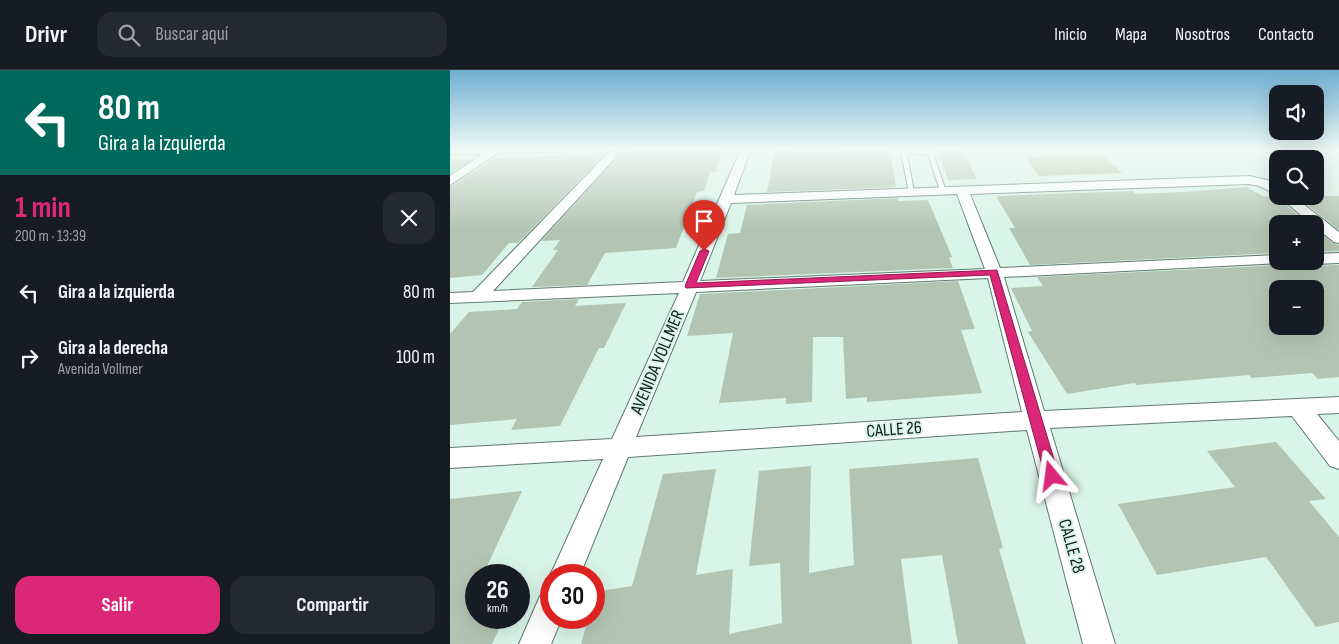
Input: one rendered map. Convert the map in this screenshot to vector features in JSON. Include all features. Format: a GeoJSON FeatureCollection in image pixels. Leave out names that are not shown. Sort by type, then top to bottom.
{"type":"FeatureCollection","features":[{"type":"Feature","properties":{"kind":"street"},"geometry":{"type":"LineString","coordinates":[[478,297],[593,176]]}},
{"type":"Feature","properties":{"kind":"street","name":"AVENIDA VOLLMER"},"geometry":{"type":"LineString","coordinates":[[570,564],[690,286],[735,176]]}},
{"type":"Feature","properties":{"kind":"street"},"geometry":{"type":"LineString","coordinates":[[726,199],[1249,180],[1263,182],[1269,186]]}},
{"type":"Feature","properties":{"kind":"street","name":"CALLE 28"},"geometry":{"type":"LineString","coordinates":[[953,191],[994,272],[1099,644]]}},
{"type":"Feature","properties":{"kind":"street"},"geometry":{"type":"LineString","coordinates":[[1296,205],[1339,239]]}},
{"type":"Feature","properties":{"kind":"street"},"geometry":{"type":"LineString","coordinates":[[1324,259],[1339,258]]}},
{"type":"Feature","properties":{"kind":"street"},"geometry":{"type":"LineString","coordinates":[[450,298],[1269,260]]}},
{"type":"Feature","properties":{"kind":"street","name":"CALLE 26"},"geometry":{"type":"LineString","coordinates":[[450,458],[1036,420],[1339,405]]}},
{"type":"Feature","properties":{"kind":"street"},"geometry":{"type":"LineString","coordinates":[[1298,407],[1339,459]]}},
{"type":"Feature","properties":{"kind":"street"},"geometry":{"type":"LineString","coordinates":[[535,644],[541,629]]}},
{"type":"Feature","properties":{"kind":"lane"},"geometry":{"type":"LineString","coordinates":[[908,176],[911,192]]}},
{"type":"Feature","properties":{"kind":"lane"},"geometry":{"type":"LineString","coordinates":[[944,176],[953,191]]}},
{"type":"Feature","properties":{"kind":"building"},"geometry":{"type":"Polygon","coordinates":[[[467,176],[584,176],[518,243],[509,243],[482,275],[450,278],[450,187],[467,176]]]}},
{"type":"Feature","properties":{"kind":"building"},"geometry":{"type":"Polygon","coordinates":[[[601,176],[709,176],[704,191],[697,192],[676,248],[605,253],[587,285],[532,287],[558,250],[553,250],[560,240],[541,241],[601,176]]]}},
{"type":"Feature","properties":{"kind":"building"},"geometry":{"type":"Polygon","coordinates":[[[770,176],[894,176],[896,187],[767,192],[770,176]]]}},
{"type":"Feature","properties":{"kind":"building"},"geometry":{"type":"Polygon","coordinates":[[[947,176],[975,176],[977,179],[948,180],[947,176]]]}},
{"type":"Feature","properties":{"kind":"building"},"geometry":{"type":"Polygon","coordinates":[[[1247,187],[1262,196],[1269,196],[1269,205],[1286,205],[1298,215],[1269,215],[1269,253],[1030,265],[1009,228],[1015,228],[996,196],[1133,191],[1136,194],[1247,187]]]}},
{"type":"Feature","properties":{"kind":"building"},"geometry":{"type":"Polygon","coordinates":[[[1324,196],[1339,196],[1339,230],[1324,218],[1324,215],[1320,215],[1307,205],[1324,205],[1324,196]]]}},
{"type":"Feature","properties":{"kind":"building"},"geometry":{"type":"Polygon","coordinates":[[[898,198],[898,201],[928,200],[952,257],[949,258],[953,268],[716,278],[728,234],[740,233],[747,205],[898,198]]]}},
{"type":"Feature","properties":{"kind":"building"},"geometry":{"type":"Polygon","coordinates":[[[1324,236],[1339,245],[1339,251],[1324,252],[1324,236]]]}},
{"type":"Feature","properties":{"kind":"building"},"geometry":{"type":"Polygon","coordinates":[[[1339,265],[1339,377],[1318,379],[1312,373],[1252,378],[1249,375],[1136,385],[1135,383],[1067,394],[1028,332],[1032,331],[1011,288],[1043,286],[1037,277],[1269,266],[1269,270],[1324,270],[1324,266],[1339,265]]]}},
{"type":"Feature","properties":{"kind":"building"},"geometry":{"type":"Polygon","coordinates":[[[958,281],[975,329],[961,330],[982,393],[867,402],[867,397],[846,399],[843,337],[813,337],[812,402],[786,404],[786,398],[719,403],[733,333],[687,336],[700,294],[958,281]]]}},
{"type":"Feature","properties":{"kind":"building"},"geometry":{"type":"Polygon","coordinates":[[[579,299],[575,306],[626,303],[604,348],[599,348],[560,426],[511,430],[517,419],[450,425],[450,334],[469,312],[517,309],[522,302],[579,299]]]}},
{"type":"Feature","properties":{"kind":"building"},"geometry":{"type":"Polygon","coordinates":[[[1276,442],[1326,499],[1309,501],[1339,537],[1339,622],[1316,627],[1266,557],[1157,575],[1118,504],[1235,487],[1207,451],[1276,442]]]}},
{"type":"Feature","properties":{"kind":"building"},"geometry":{"type":"Polygon","coordinates":[[[978,458],[1003,548],[999,549],[1026,644],[958,644],[942,555],[901,559],[912,644],[581,644],[585,629],[605,629],[605,590],[632,586],[663,474],[716,469],[696,575],[733,569],[729,634],[782,623],[780,563],[749,566],[759,471],[811,466],[809,573],[854,565],[849,469],[978,458]]]}},
{"type":"Feature","properties":{"kind":"building"},"geometry":{"type":"Polygon","coordinates":[[[522,491],[488,564],[465,564],[465,629],[499,629],[492,644],[450,644],[450,499],[522,491]]]}},
{"type":"Feature","properties":{"kind":"route"},"geometry":{"type":"LineString","coordinates":[[704,251],[690,286],[994,272],[1052,476]]}}]}
